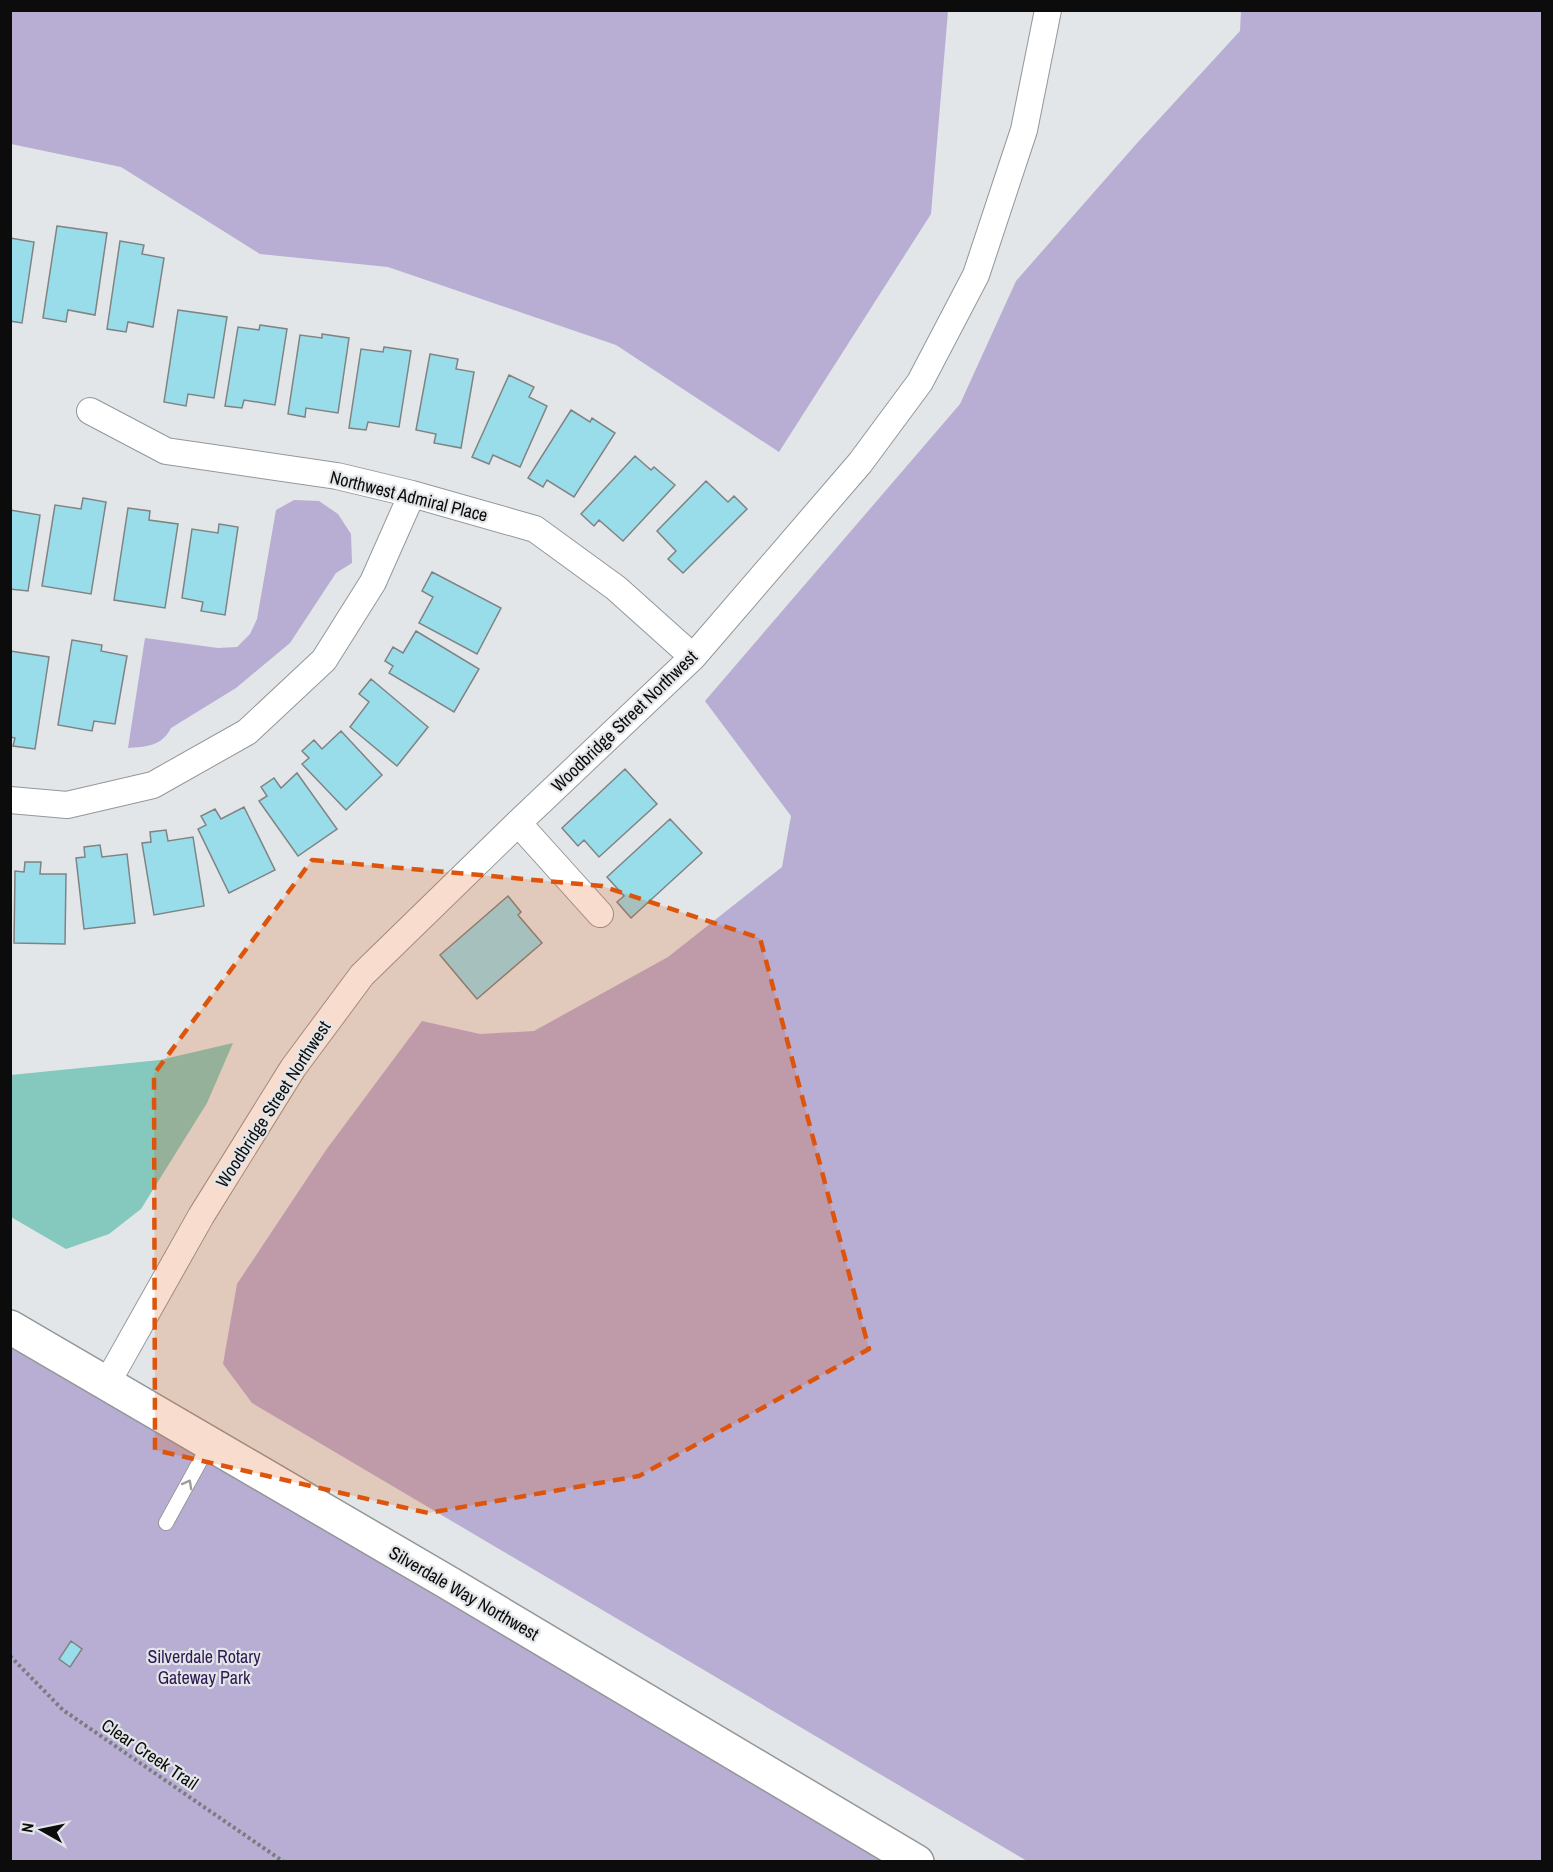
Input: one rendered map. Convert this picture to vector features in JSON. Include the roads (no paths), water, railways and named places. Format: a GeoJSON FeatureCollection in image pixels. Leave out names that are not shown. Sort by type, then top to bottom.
{"type":"FeatureCollection","features":[{"type":"Feature","properties":{"kind":"main road","name":"Silverdale Way Northwest"},"geometry":{"type":"LineString","coordinates":[[10,1327],[208,1445],[457,1588],[917,1862]]}},
{"type":"Feature","properties":{"kind":"street","name":"Woodbridge Street Northwest"},"geometry":{"type":"LineString","coordinates":[[107,1383],[201,1216],[293,1068],[362,975],[693,657],[860,463],[920,382],[976,275],[1024,130],[1048,10]]}},
{"type":"Feature","properties":{"kind":"street","name":"Northwest Admiral Place"},"geometry":{"type":"LineString","coordinates":[[90,411],[166,451],[337,476],[412,494],[535,529],[616,588],[693,657]]}},
{"type":"Feature","properties":{"kind":"street"},"geometry":{"type":"LineString","coordinates":[[10,800],[67,805],[153,785],[247,732],[324,660],[373,582],[412,494]]}},
{"type":"Feature","properties":{"kind":"street"},"geometry":{"type":"LineString","coordinates":[[518,823],[600,914]]}},
{"type":"Feature","properties":{"kind":"lane"},"geometry":{"type":"LineString","coordinates":[[166,1523],[208,1445]]}},
{"type":"Feature","properties":{"kind":"park label","name":"Silverdale Rotary Gateway Park"},"geometry":{"type":"Point","coordinates":[204,1666]}}]}
